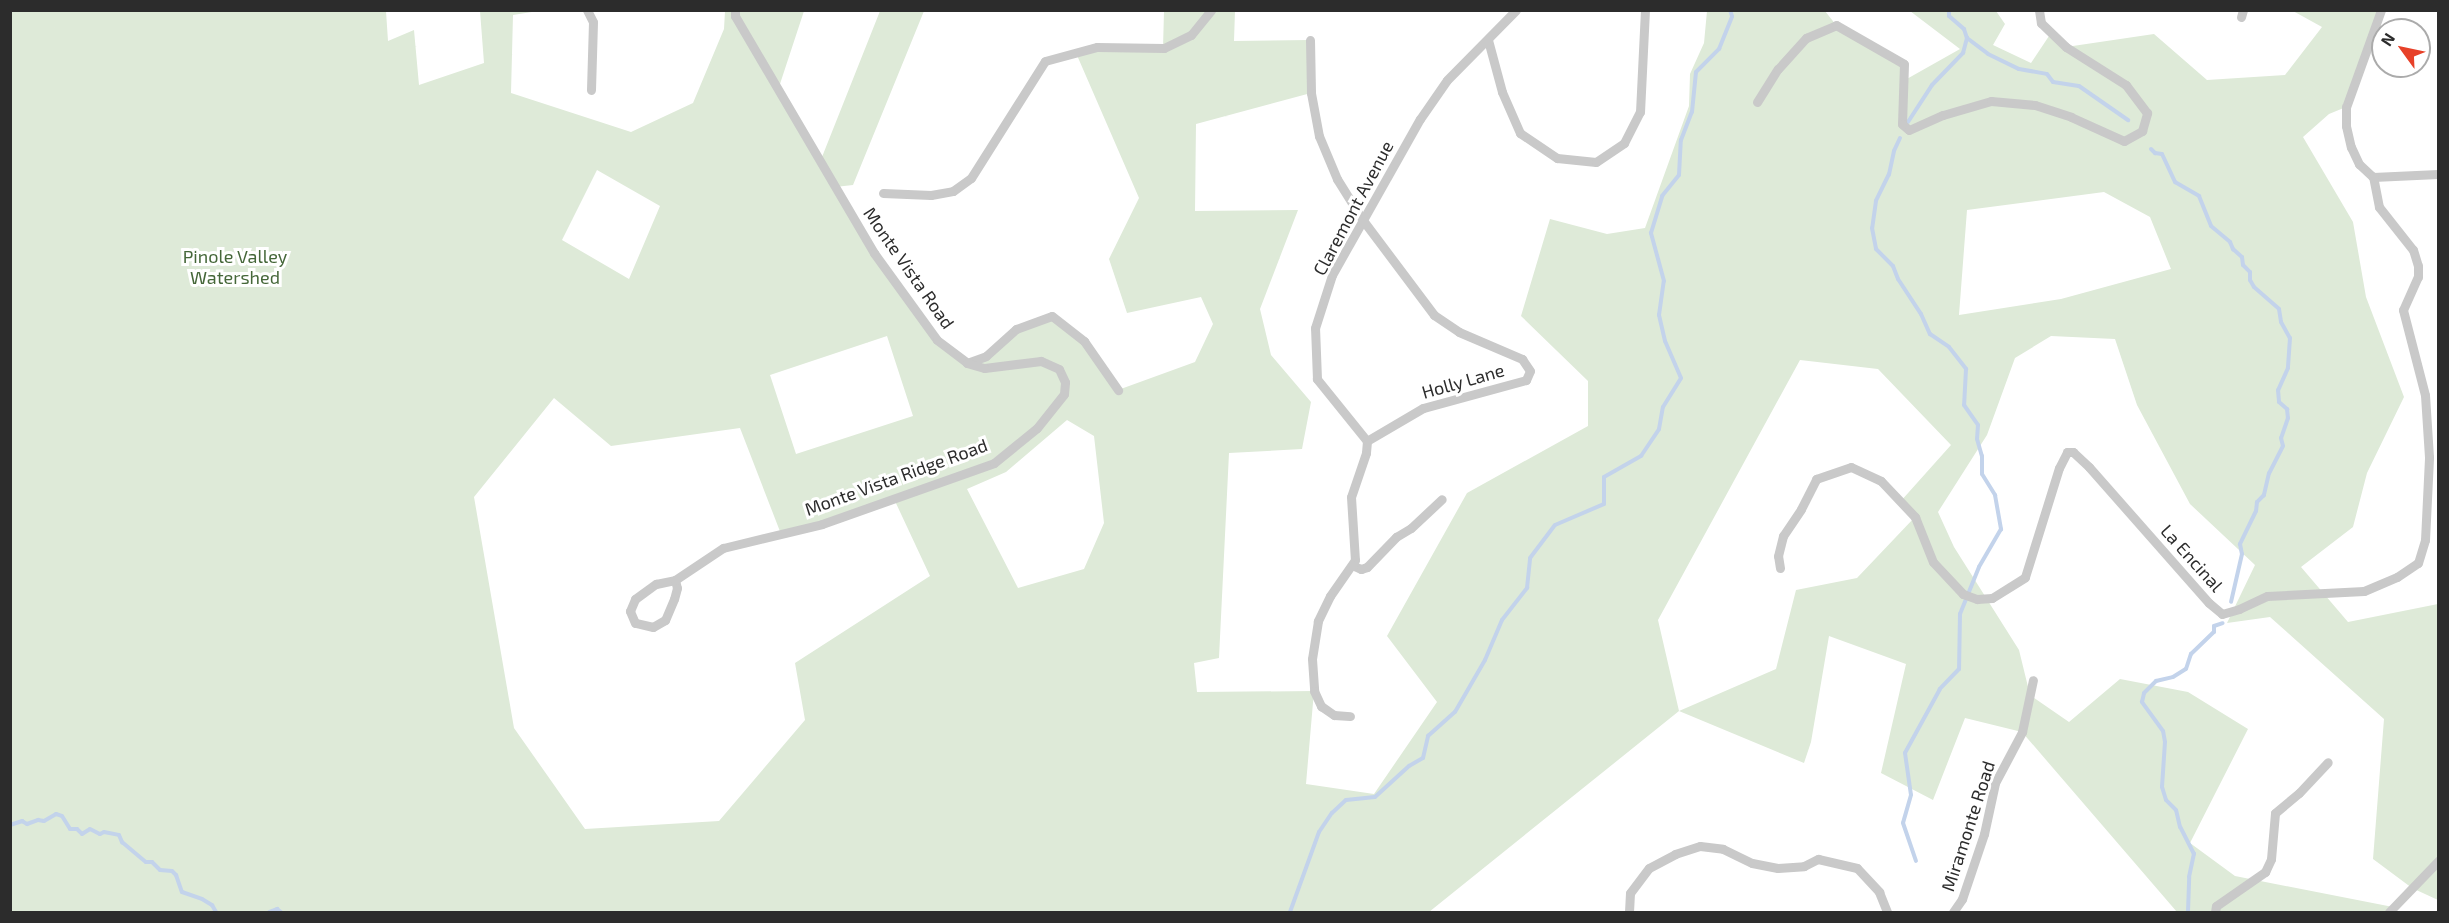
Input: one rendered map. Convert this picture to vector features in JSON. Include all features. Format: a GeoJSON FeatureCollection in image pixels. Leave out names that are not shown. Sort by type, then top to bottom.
{"type":"FeatureCollection","features":[{"type":"Feature","properties":{"kind":"street"},"geometry":{"type":"LineString","coordinates":[[588,10],[593,22],[591,90]]}},
{"type":"Feature","properties":{"kind":"street","name":"Monte Vista Road"},"geometry":{"type":"LineString","coordinates":[[735,10],[735,16],[874,253],[937,340],[967,363]]}},
{"type":"Feature","properties":{"kind":"street"},"geometry":{"type":"LineString","coordinates":[[883,193],[931,195],[953,191],[971,178],[1045,61],[1097,47],[1164,48],[1191,35],[1211,10]]}},
{"type":"Feature","properties":{"kind":"street","name":"Claremont Avenue"},"geometry":{"type":"LineString","coordinates":[[1367,441],[1317,379],[1315,328],[1332,275],[1362,219],[1440,90],[1516,10]]}},
{"type":"Feature","properties":{"kind":"street"},"geometry":{"type":"LineString","coordinates":[[1488,40],[1502,92],[1520,133],[1557,158],[1596,162],[1624,143],[1640,112],[1645,10]]}},
{"type":"Feature","properties":{"kind":"street"},"geometry":{"type":"LineString","coordinates":[[1757,102],[1778,69],[1806,38],[1836,25],[1904,64],[1902,124],[1909,130],[1943,114],[1991,101],[2035,105],[2071,117],[2124,141],[2142,131],[2147,113],[2126,85],[2066,47],[2041,23],[2039,10]]}},
{"type":"Feature","properties":{"kind":"street"},"geometry":{"type":"LineString","coordinates":[[2381,10],[2346,106],[2346,126],[2351,147],[2359,164],[2373,177],[2439,174]]}},
{"type":"Feature","properties":{"kind":"street","name":"Holly Lane"},"geometry":{"type":"LineString","coordinates":[[1310,39],[1311,93],[1320,136],[1337,179],[1362,219],[1434,315],[1459,332],[1522,359],[1530,371],[1526,380],[1423,408],[1367,441]]}},
{"type":"Feature","properties":{"kind":"street","name":"La Encinal"},"geometry":{"type":"LineString","coordinates":[[1780,568],[1778,556],[1783,536],[1801,509],[1816,479],[1851,467],[1881,481],[1915,517],[1933,562],[1963,594],[1977,599],[1992,598],[2025,577],[2059,468],[2067,452],[2073,452],[2090,467],[2209,603],[2222,614],[2240,609],[2267,596],[2364,591],[2397,577],[2411,568],[2418,563],[2425,540],[2428,467],[2425,395],[2403,310],[2418,277],[2418,266],[2413,250],[2379,207],[2373,177]]}},
{"type":"Feature","properties":{"kind":"street"},"geometry":{"type":"LineString","coordinates":[[967,363],[986,356],[1016,329],[1052,316],[1084,341],[1118,390]]}},
{"type":"Feature","properties":{"kind":"street","name":"Monte Vista Ridge Road"},"geometry":{"type":"LineString","coordinates":[[675,580],[677,588],[665,620],[653,627],[635,623],[630,611],[634,598],[656,584],[675,580],[723,548],[822,524],[994,463],[1037,428],[1064,394],[1065,382],[1059,369],[1041,360],[984,368],[967,363]]}},
{"type":"Feature","properties":{"kind":"street"},"geometry":{"type":"LineString","coordinates":[[1350,716],[1334,715],[1320,706],[1314,691],[1312,659],[1318,621],[1330,596],[1355,560],[1351,497],[1366,453],[1367,441]]}},
{"type":"Feature","properties":{"kind":"street"},"geometry":{"type":"LineString","coordinates":[[1352,565],[1356,568],[1367,567],[1396,537],[1411,528],[1442,499]]}},
{"type":"Feature","properties":{"kind":"street","name":"Miramonte Road"},"geometry":{"type":"LineString","coordinates":[[1953,912],[1962,899],[1982,841],[1995,783],[2022,732],[2033,680]]}},
{"type":"Feature","properties":{"kind":"street"},"geometry":{"type":"LineString","coordinates":[[2215,912],[2216,906],[2265,872],[2271,859],[2275,813],[2299,794],[2328,762]]}},
{"type":"Feature","properties":{"kind":"street"},"geometry":{"type":"LineString","coordinates":[[1629,912],[1630,892],[1649,868],[1675,854],[1700,846],[1723,849],[1752,863],[1778,868],[1804,866],[1818,858],[1857,868],[1879,891],[1887,912]]}},
{"type":"Feature","properties":{"kind":"street"},"geometry":{"type":"LineString","coordinates":[[2389,912],[2439,861]]}},
{"type":"Feature","properties":{"kind":"green space","name":"Pinole Valley Watershed"},"geometry":{"type":"Polygon","coordinates":[[[11,11],[386,11],[388,41],[414,30],[419,85],[484,63],[480,11],[538,11],[513,15],[511,93],[631,132],[693,103],[724,29],[725,11],[804,11],[778,90],[820,162],[880,11],[924,11],[853,185],[835,187],[937,340],[966,363],[986,356],[1016,329],[1052,316],[1084,341],[1118,390],[1195,362],[1213,324],[1201,297],[1127,313],[1109,259],[1139,198],[1076,53],[1097,47],[1163,48],[1164,11],[1235,11],[1234,41],[1310,40],[1311,93],[1196,124],[1195,211],[1298,210],[1260,309],[1271,355],[1311,402],[1302,449],[1229,453],[1219,658],[1194,663],[1197,692],[1314,691],[1306,784],[1374,794],[1437,702],[1387,636],[1467,493],[1588,426],[1588,381],[1521,316],[1550,219],[1607,234],[1645,228],[1689,106],[1690,74],[1704,43],[1707,11],[1825,11],[1836,25],[1904,64],[1905,80],[1960,49],[1910,11],[1996,11],[2005,24],[1993,45],[2031,63],[2051,33],[2066,47],[2154,34],[2207,80],[2285,75],[2322,27],[2293,11],[2381,11],[2378,18],[2371,18],[2371,38],[2346,107],[2329,114],[2303,137],[2353,222],[2366,297],[2404,397],[2367,473],[2353,527],[2301,567],[2348,622],[2438,604],[2438,900],[2412,888],[2373,859],[2384,719],[2270,617],[2227,623],[2255,565],[2190,504],[2137,405],[2115,339],[2051,336],[2015,358],[1987,435],[1938,512],[1954,547],[2019,650],[2030,695],[2069,722],[2120,679],[2188,692],[2248,729],[2190,843],[2235,876],[2393,907],[2389,912],[2177,912],[2022,732],[1965,718],[1933,800],[1881,773],[1906,664],[1829,636],[1811,742],[1804,763],[1679,711],[1429,912],[11,912],[11,11]],[[597,170],[562,240],[629,279],[660,206],[597,170]],[[2104,192],[1967,210],[1959,315],[2061,299],[2171,269],[2150,217],[2104,192]],[[887,336],[770,375],[796,454],[913,416],[887,336]],[[1800,360],[1658,620],[1679,711],[1776,669],[1796,590],[1857,578],[1914,518],[1900,502],[1951,445],[1878,369],[1800,360]],[[554,398],[474,497],[514,728],[585,829],[719,821],[805,720],[795,663],[930,576],[894,499],[781,534],[740,428],[611,446],[554,398]],[[1067,420],[1006,472],[967,489],[1018,588],[1084,569],[1104,523],[1094,436],[1067,420]]]}},
{"type":"Feature","properties":{"kind":"waterway"},"geometry":{"type":"LineString","coordinates":[[1290,912],[1319,832],[1332,813],[1346,800],[1375,797],[1409,766],[1423,758],[1428,736],[1455,712],[1485,660],[1502,620],[1527,588],[1530,558],[1555,525],[1604,504],[1604,477],[1641,456],[1659,429],[1663,407],[1681,378],[1665,341],[1659,315],[1664,281],[1651,233],[1662,196],[1679,175],[1681,140],[1692,112],[1696,72],[1719,49],[1732,16],[1730,10]]}},
{"type":"Feature","properties":{"kind":"waterway"},"geometry":{"type":"LineString","coordinates":[[1949,10],[1949,16],[1964,29],[1967,38],[1988,54],[2019,69],[2047,74],[2053,82],[2079,86],[2128,120]]}},
{"type":"Feature","properties":{"kind":"waterway"},"geometry":{"type":"LineString","coordinates":[[1908,122],[1932,85],[1963,53],[1967,38]]}},
{"type":"Feature","properties":{"kind":"waterway"},"geometry":{"type":"LineString","coordinates":[[1900,138],[1894,151],[1889,174],[1876,201],[1872,228],[1876,249],[1893,266],[1898,279],[1921,314],[1930,334],[1949,347],[1966,369],[1964,405],[1978,425],[1977,439],[1982,456],[1982,474],[1995,495],[2001,529],[1979,567],[1960,614],[1959,669],[1940,689],[1905,753],[1911,795],[1903,823],[1916,861]]}},
{"type":"Feature","properties":{"kind":"waterway"},"geometry":{"type":"LineString","coordinates":[[2151,149],[2155,153],[2162,154],[2175,182],[2199,196],[2211,226],[2230,242],[2233,249],[2242,257],[2243,265],[2250,272],[2250,280],[2254,287],[2279,309],[2281,322],[2290,338],[2288,368],[2278,390],[2279,402],[2287,409],[2288,418],[2281,438],[2283,446],[2269,473],[2264,495],[2257,502],[2256,511],[2240,544],[2242,554],[2231,602]]}},
{"type":"Feature","properties":{"kind":"waterway"},"geometry":{"type":"LineString","coordinates":[[2188,912],[2189,877],[2194,854],[2180,827],[2176,810],[2166,800],[2162,787],[2165,742],[2163,731],[2142,702],[2144,693],[2156,681],[2173,677],[2186,669],[2191,654],[2214,632],[2214,626],[2223,623]]}},
{"type":"Feature","properties":{"kind":"waterway"},"geometry":{"type":"LineString","coordinates":[[10,825],[22,821],[27,824],[38,820],[44,821],[56,814],[62,816],[70,829],[77,829],[82,834],[90,829],[100,834],[104,832],[119,835],[122,842],[146,862],[152,862],[160,870],[172,871],[176,875],[182,892],[202,899],[212,905],[216,912]]}},
{"type":"Feature","properties":{"kind":"waterway"},"geometry":{"type":"LineString","coordinates":[[269,912],[277,909],[281,912]]}}]}
